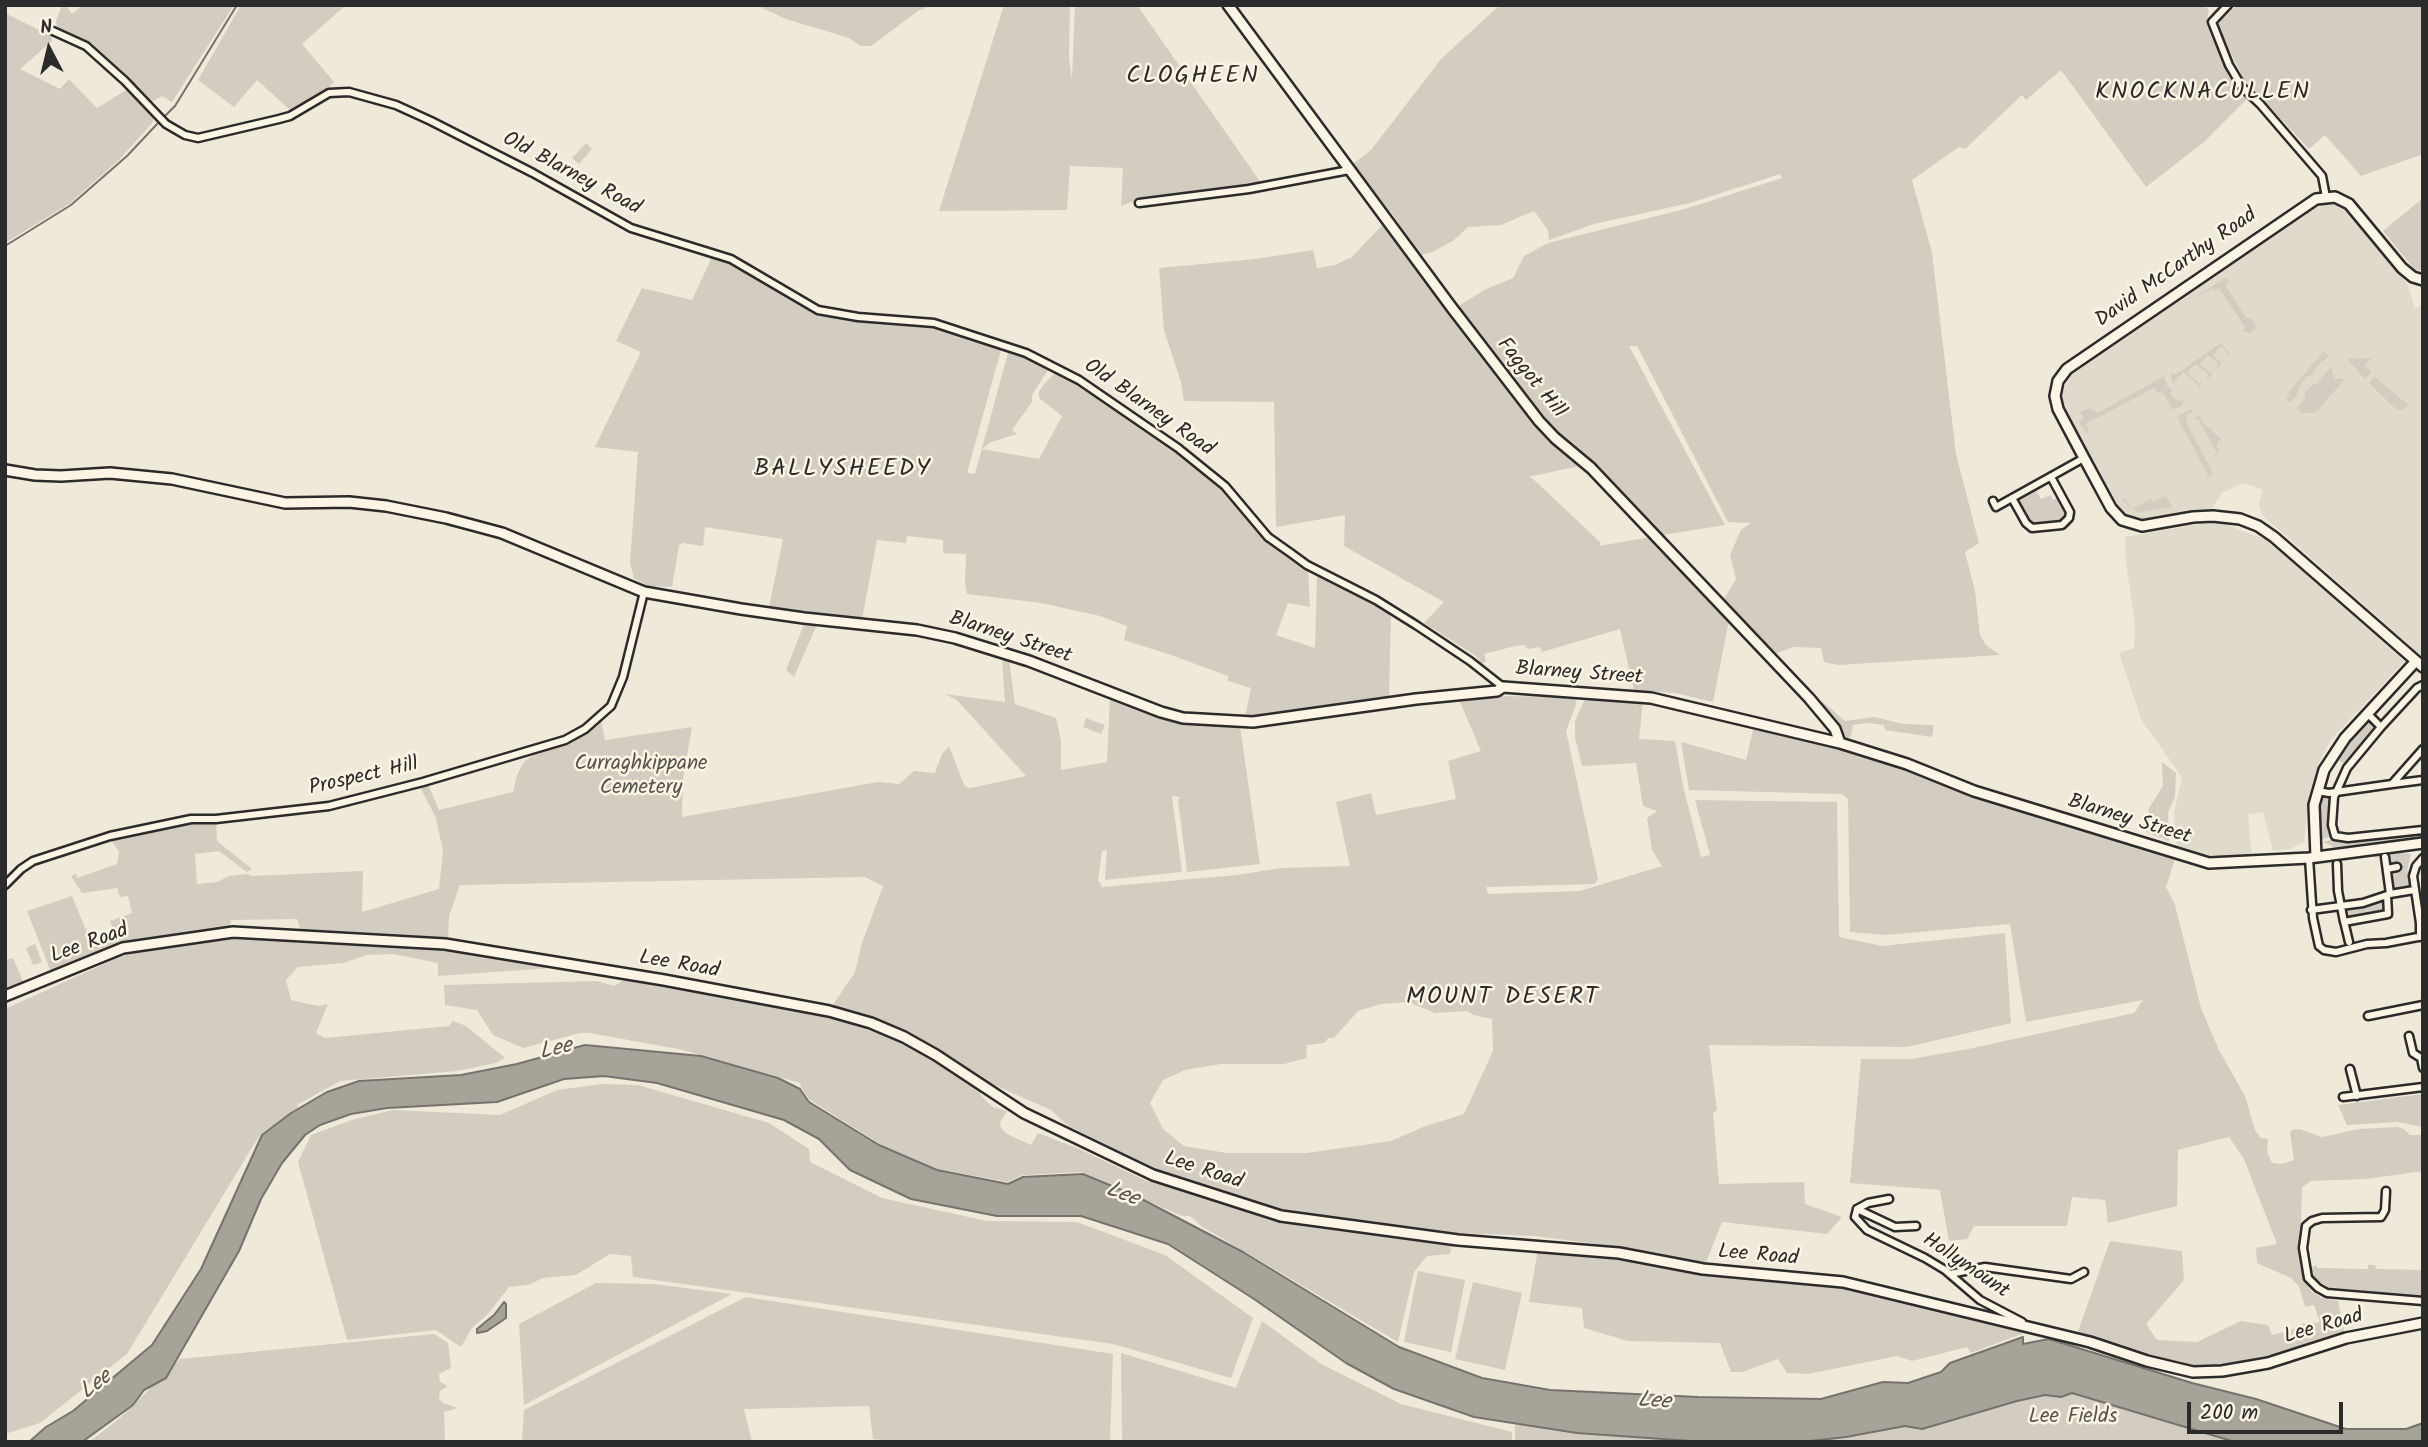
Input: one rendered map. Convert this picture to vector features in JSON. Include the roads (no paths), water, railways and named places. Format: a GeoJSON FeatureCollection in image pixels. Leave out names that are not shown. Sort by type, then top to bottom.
{"type":"FeatureCollection","features":[{"type":"Feature","properties":{"kind":"street","name":"Faggot Hill"},"geometry":{"type":"LineString","coordinates":[[1228,5],[1539,421],[1591,468],[1809,698],[1835,729],[1840,743]]}},
{"type":"Feature","properties":{"kind":"street"},"geometry":{"type":"LineString","coordinates":[[2228,5],[2212,22],[2229,65],[2242,87],[2322,176],[2326,197],[2339,198],[2353,207],[2402,268],[2413,277],[2423,280]]}},
{"type":"Feature","properties":{"kind":"street","name":"Old Blarney Road"},"geometry":{"type":"LineString","coordinates":[[53,31],[86,46],[125,81],[166,124],[185,135],[198,138],[279,119],[290,116],[329,93],[349,92],[396,105],[432,121],[631,228],[732,259],[818,310],[858,317],[934,323],[1026,353],[1079,380],[1184,452],[1225,486],[1268,537],[1307,565],[1376,600],[1471,661],[1503,687]]}},
{"type":"Feature","properties":{"kind":"street"},"geometry":{"type":"LineString","coordinates":[[1139,203],[1249,189],[1349,170]]}},
{"type":"Feature","properties":{"kind":"street","name":"David McCarthy Road"},"geometry":{"type":"LineString","coordinates":[[2326,197],[2311,201],[2275,223],[2064,371],[2055,392],[2058,409],[2114,512],[2129,524],[2148,526],[2183,518],[2212,516],[2245,521],[2273,536],[2419,664]]}},
{"type":"Feature","properties":{"kind":"street"},"geometry":{"type":"LineString","coordinates":[[1993,501],[1996,507],[2084,458]]}},
{"type":"Feature","properties":{"kind":"street","name":"Blarney Street"},"geometry":{"type":"LineString","coordinates":[[5,470],[61,476],[110,473],[200,484],[285,503],[349,502],[446,518],[502,533],[644,592],[769,613],[919,630],[955,638],[1029,661],[1161,712],[1191,719],[1253,722],[1416,699],[1497,691],[1503,687],[1663,700],[1840,743],[1905,764],[1974,791],[2183,857],[2215,864],[2313,858],[2423,843]]}},
{"type":"Feature","properties":{"kind":"street"},"geometry":{"type":"LineString","coordinates":[[2012,498],[2026,523],[2032,528],[2062,525],[2069,518],[2070,512],[2051,477]]}},
{"type":"Feature","properties":{"kind":"street","name":"Prospect Hill"},"geometry":{"type":"LineString","coordinates":[[5,885],[21,869],[37,859],[105,838],[191,819],[216,819],[329,806],[423,782],[565,740],[585,729],[611,706],[623,677],[644,592]]}},
{"type":"Feature","properties":{"kind":"street"},"geometry":{"type":"LineString","coordinates":[[2419,664],[2367,713],[2333,755],[2322,774],[2313,822],[2311,909],[2319,946],[2329,952],[2421,937],[2420,908],[2414,890],[2413,871],[2423,858]]}},
{"type":"Feature","properties":{"kind":"street"},"geometry":{"type":"LineString","coordinates":[[2423,685],[2417,688],[2348,766],[2332,803],[2335,836],[2352,838],[2423,830]]}},
{"type":"Feature","properties":{"kind":"street"},"geometry":{"type":"LineString","coordinates":[[2367,713],[2381,727]]}},
{"type":"Feature","properties":{"kind":"street"},"geometry":{"type":"LineString","coordinates":[[2392,784],[2423,749]]}},
{"type":"Feature","properties":{"kind":"street"},"geometry":{"type":"LineString","coordinates":[[2317,791],[2336,792],[2423,780]]}},
{"type":"Feature","properties":{"kind":"street"},"geometry":{"type":"LineString","coordinates":[[2344,921],[2389,914],[2385,857]]}},
{"type":"Feature","properties":{"kind":"street"},"geometry":{"type":"LineString","coordinates":[[2337,864],[2340,905],[2349,942]]}},
{"type":"Feature","properties":{"kind":"street"},"geometry":{"type":"LineString","coordinates":[[2387,869],[2397,867]]}},
{"type":"Feature","properties":{"kind":"street"},"geometry":{"type":"LineString","coordinates":[[2311,909],[2363,903],[2414,890]]}},
{"type":"Feature","properties":{"kind":"street","name":"Lee Road"},"geometry":{"type":"LineString","coordinates":[[5,996],[123,947],[233,932],[445,944],[578,965],[816,1009],[870,1023],[904,1037],[936,1055],[1024,1113],[1153,1175],[1281,1216],[1458,1240],[1619,1253],[1703,1269],[1843,1282],[2090,1342],[2164,1367],[2193,1373],[2268,1363],[2346,1338],[2423,1323]]}},
{"type":"Feature","properties":{"kind":"street"},"geometry":{"type":"LineString","coordinates":[[2368,1016],[2423,1005]]}},
{"type":"Feature","properties":{"kind":"street"},"geometry":{"type":"LineString","coordinates":[[2409,1036],[2413,1053],[2422,1058],[2423,1068]]}},
{"type":"Feature","properties":{"kind":"street"},"geometry":{"type":"LineString","coordinates":[[2350,1069],[2357,1096]]}},
{"type":"Feature","properties":{"kind":"street"},"geometry":{"type":"LineString","coordinates":[[2343,1097],[2423,1087]]}},
{"type":"Feature","properties":{"kind":"street"},"geometry":{"type":"LineString","coordinates":[[2386,1191],[2385,1210],[2381,1217],[2325,1218],[2309,1223],[2303,1238],[2308,1278],[2312,1284],[2327,1293],[2423,1301]]}},
{"type":"Feature","properties":{"kind":"street"},"geometry":{"type":"LineString","coordinates":[[1857,1209],[1868,1203],[1889,1199]]}},
{"type":"Feature","properties":{"kind":"street","name":"Hollymount"},"geometry":{"type":"LineString","coordinates":[[1916,1226],[1895,1227],[1857,1209],[1855,1217],[1867,1230],[1925,1258],[1950,1274],[1980,1300],[2029,1327]]}},
{"type":"Feature","properties":{"kind":"street"},"geometry":{"type":"LineString","coordinates":[[1950,1274],[1984,1267],[2071,1279],[2084,1272]]}},
{"type":"Feature","properties":{"kind":"water","name":"Lee"},"geometry":{"type":"Polygon","coordinates":[[[585,1045],[701,1056],[778,1078],[800,1089],[809,1102],[879,1145],[937,1170],[1008,1184],[1023,1177],[1083,1174],[1136,1196],[1243,1252],[1399,1347],[1482,1378],[1550,1390],[1821,1399],[1883,1382],[1908,1383],[1941,1372],[1950,1363],[2023,1337],[2023,1344],[2049,1339],[2192,1383],[2256,1399],[2346,1429],[2406,1429],[2423,1423],[2423,1442],[2235,1442],[2072,1393],[2061,1397],[2045,1395],[2017,1401],[1922,1429],[1905,1426],[1801,1442],[1705,1442],[1577,1433],[1474,1417],[1394,1389],[1346,1363],[1168,1244],[1081,1216],[997,1216],[911,1199],[850,1170],[819,1139],[784,1120],[657,1083],[604,1076],[564,1079],[497,1102],[387,1108],[351,1114],[320,1125],[305,1135],[282,1163],[261,1199],[239,1251],[166,1378],[144,1390],[133,1405],[82,1442],[29,1442],[46,1427],[73,1411],[152,1345],[201,1269],[262,1135],[291,1113],[327,1092],[359,1081],[461,1075],[517,1064],[585,1045]]]}},
{"type":"Feature","properties":{"kind":"water"},"geometry":{"type":"Polygon","coordinates":[[[504,1302],[506,1318],[487,1331],[477,1333],[477,1329],[494,1315],[504,1302]]]}},
{"type":"Feature","properties":{"kind":"waterway"},"geometry":{"type":"LineString","coordinates":[[163,118],[175,106],[237,5]]}},
{"type":"Feature","properties":{"kind":"waterway"},"geometry":{"type":"LineString","coordinates":[[5,246],[71,205],[127,156],[159,122]]}},
{"type":"Feature","properties":{"kind":"district","name":"CLOGHEEN"},"geometry":{"type":"Point","coordinates":[1193,78]}},
{"type":"Feature","properties":{"kind":"district","name":"KNOCKNACULLEN"},"geometry":{"type":"Point","coordinates":[2203,94]}},
{"type":"Feature","properties":{"kind":"district","name":"BALLYSHEEDY"},"geometry":{"type":"Point","coordinates":[843,471]}},
{"type":"Feature","properties":{"kind":"district","name":"MOUNT DESERT"},"geometry":{"type":"Point","coordinates":[1503,999]}},
{"type":"Feature","properties":{"kind":"park label","name":"Curraghkippane Cemetery"},"geometry":{"type":"Point","coordinates":[641,777]}},
{"type":"Feature","properties":{"kind":"park label","name":"Lee Fields"},"geometry":{"type":"Point","coordinates":[2073,1418]}}]}
